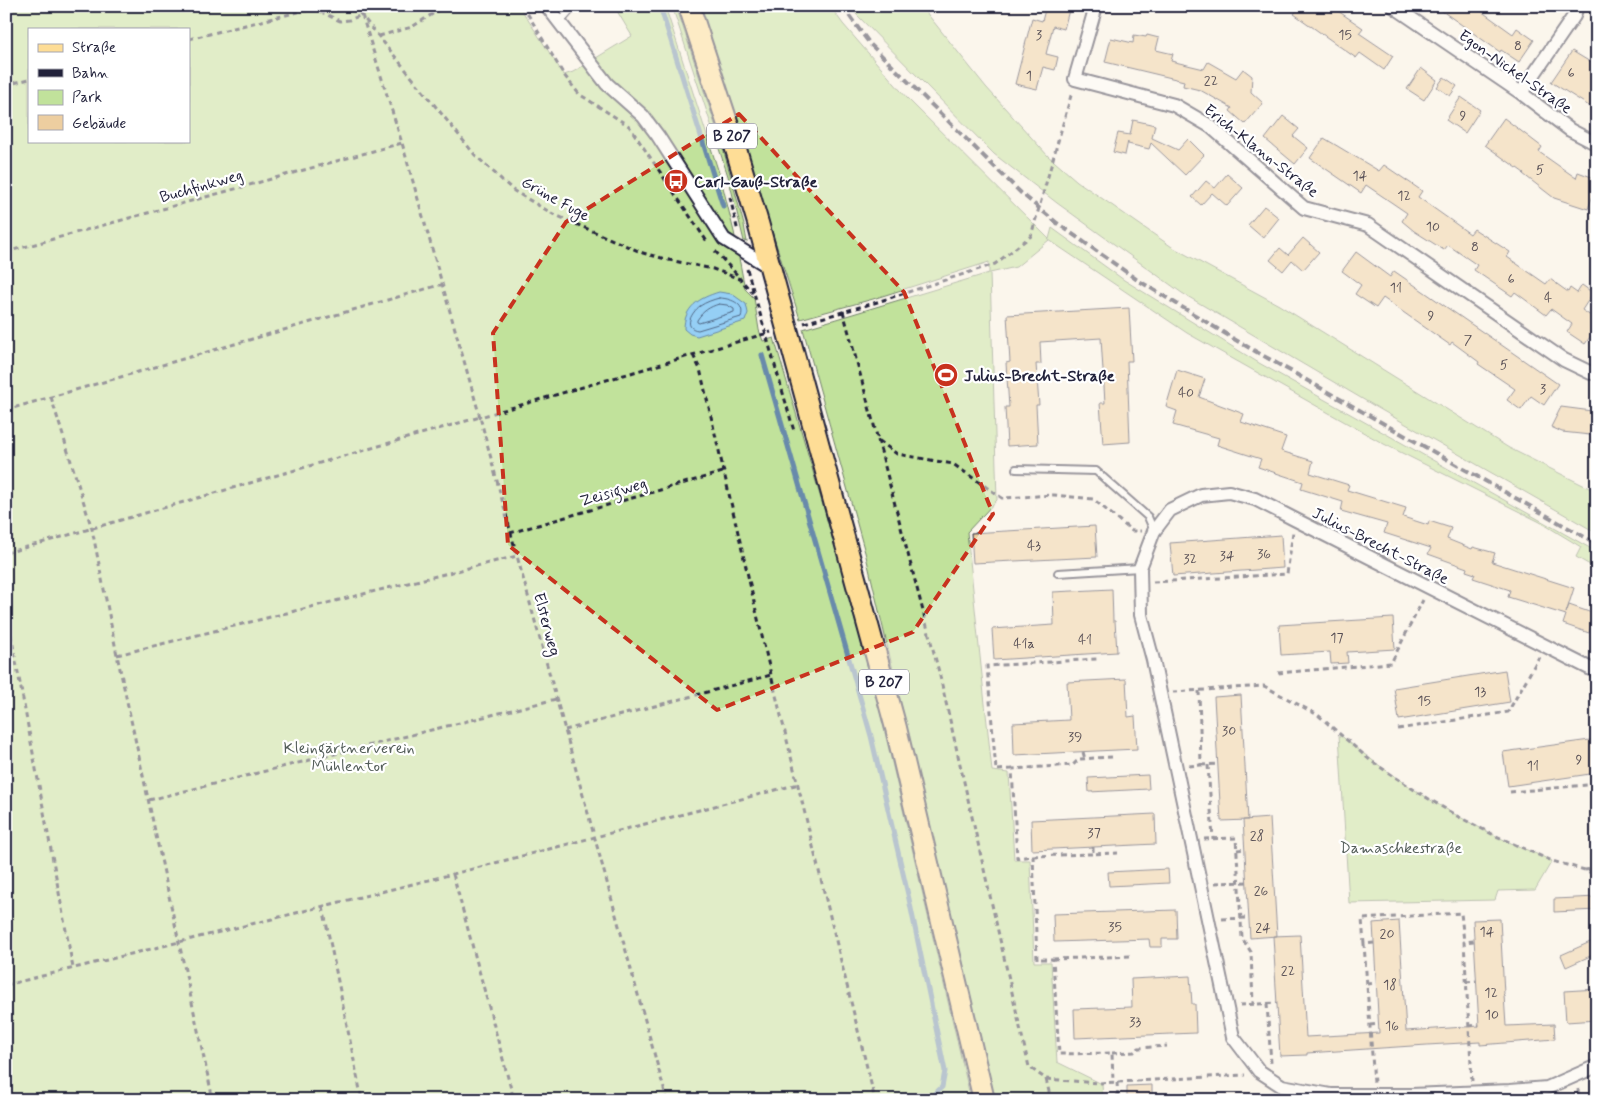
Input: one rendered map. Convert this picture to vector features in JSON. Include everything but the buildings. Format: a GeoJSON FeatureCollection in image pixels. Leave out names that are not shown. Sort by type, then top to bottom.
{"type":"FeatureCollection","features":[{"type":"Feature","properties":{"kind":"main road","name":"B 207"},"geometry":{"type":"LineString","coordinates":[[689,6],[735,146],[787,328],[896,728],[984,1100]]}},
{"type":"Feature","properties":{"kind":"street"},"geometry":{"type":"LineString","coordinates":[[547,6],[607,84],[643,116],[658,136],[724,239],[769,267]]}},
{"type":"Feature","properties":{"kind":"street"},"geometry":{"type":"LineString","coordinates":[[1075,79],[1096,6]]}},
{"type":"Feature","properties":{"kind":"street","name":"Egon-Nickel-Straße"},"geometry":{"type":"LineString","coordinates":[[1393,6],[1521,93],[1570,130],[1597,144]]}},
{"type":"Feature","properties":{"kind":"street"},"geometry":{"type":"LineString","coordinates":[[1521,93],[1574,16],[1577,6]]}},
{"type":"Feature","properties":{"kind":"street","name":"Erich-Klann-Straße"},"geometry":{"type":"LineString","coordinates":[[1075,79],[1174,105],[1210,126],[1304,208],[1368,225],[1564,360],[1597,374]]}},
{"type":"Feature","properties":{"kind":"street","name":"Julius-Brecht-Straße"},"geometry":{"type":"LineString","coordinates":[[1154,531],[1170,510],[1201,495],[1229,492],[1255,499],[1597,672]]}},
{"type":"Feature","properties":{"kind":"street"},"geometry":{"type":"LineString","coordinates":[[1154,531],[1140,568],[1141,615],[1160,693],[1233,1037],[1259,1071],[1282,1086],[1331,1096],[1375,1096],[1472,1093],[1546,1088],[1597,1066]]}},
{"type":"Feature","properties":{"kind":"lane"},"geometry":{"type":"LineString","coordinates":[[559,23],[574,6]]}},
{"type":"Feature","properties":{"kind":"lane"},"geometry":{"type":"LineString","coordinates":[[1016,469],[1096,471],[1148,517],[1154,531]]}},
{"type":"Feature","properties":{"kind":"lane"},"geometry":{"type":"LineString","coordinates":[[1058,573],[1140,568]]}},
{"type":"Feature","properties":{"kind":"path","name":"Grüne Fuge"},"geometry":{"type":"LineString","coordinates":[[354,6],[475,155],[514,191],[553,214],[643,253],[713,268],[740,279],[753,294]]}},
{"type":"Feature","properties":{"kind":"path"},"geometry":{"type":"LineString","coordinates":[[380,36],[412,28],[445,6]]}},
{"type":"Feature","properties":{"kind":"path"},"geometry":{"type":"LineString","coordinates":[[523,6],[564,75],[580,94],[629,126],[708,244]]}},
{"type":"Feature","properties":{"kind":"path"},"geometry":{"type":"LineString","coordinates":[[190,39],[302,11],[317,10],[340,20],[348,20],[362,15]]}},
{"type":"Feature","properties":{"kind":"path","name":"Elsterweg"},"geometry":{"type":"LineString","coordinates":[[362,15],[402,143],[480,417],[516,556],[596,837],[667,1100]]}},
{"type":"Feature","properties":{"kind":"path"},"geometry":{"type":"LineString","coordinates":[[787,328],[995,264],[1031,236],[1075,79]]}},
{"type":"Feature","properties":{"kind":"path"},"geometry":{"type":"LineString","coordinates":[[6,85],[28,80]]}},
{"type":"Feature","properties":{"kind":"path","name":"Buchfinkweg"},"geometry":{"type":"LineString","coordinates":[[6,252],[402,143]]}},
{"type":"Feature","properties":{"kind":"path"},"geometry":{"type":"LineString","coordinates":[[730,196],[753,294],[797,439]]}},
{"type":"Feature","properties":{"kind":"path"},"geometry":{"type":"LineString","coordinates":[[715,251],[740,279]]}},
{"type":"Feature","properties":{"kind":"path"},"geometry":{"type":"LineString","coordinates":[[6,410],[442,284]]}},
{"type":"Feature","properties":{"kind":"path"},"geometry":{"type":"LineString","coordinates":[[843,312],[939,672],[1029,1067],[1046,1078],[1115,1082],[1247,1075],[1259,1071]]}},
{"type":"Feature","properties":{"kind":"path"},"geometry":{"type":"LineString","coordinates":[[6,553],[766,334]]}},
{"type":"Feature","properties":{"kind":"path"},"geometry":{"type":"LineString","coordinates":[[692,355],[700,369],[874,1100]]}},
{"type":"Feature","properties":{"kind":"path"},"geometry":{"type":"LineString","coordinates":[[51,397],[92,529],[117,655],[213,1100]]}},
{"type":"Feature","properties":{"kind":"path"},"geometry":{"type":"LineString","coordinates":[[878,440],[897,454],[953,464],[1002,498],[1054,495],[1093,499],[1132,531],[1154,531]]}},
{"type":"Feature","properties":{"kind":"path","name":"Zeisigweg"},"geometry":{"type":"LineString","coordinates":[[510,533],[723,472]]}},
{"type":"Feature","properties":{"kind":"path"},"geometry":{"type":"LineString","coordinates":[[1140,583],[1287,574],[1294,518]]}},
{"type":"Feature","properties":{"kind":"path"},"geometry":{"type":"LineString","coordinates":[[117,655],[516,556]]}},
{"type":"Feature","properties":{"kind":"path"},"geometry":{"type":"LineString","coordinates":[[1278,673],[1391,663],[1429,587]]}},
{"type":"Feature","properties":{"kind":"path"},"geometry":{"type":"LineString","coordinates":[[6,608],[73,968]]}},
{"type":"Feature","properties":{"kind":"path"},"geometry":{"type":"LineString","coordinates":[[1398,729],[1508,712],[1545,646]]}},
{"type":"Feature","properties":{"kind":"path"},"geometry":{"type":"LineString","coordinates":[[1098,659],[987,666],[996,770],[1073,765],[1079,760],[1084,759],[1112,758]]}},
{"type":"Feature","properties":{"kind":"path"},"geometry":{"type":"LineString","coordinates":[[565,730],[772,676]]}},
{"type":"Feature","properties":{"kind":"path"},"geometry":{"type":"LineString","coordinates":[[1160,693],[1264,686],[1318,715],[1371,761],[1458,816],[1496,836],[1552,861],[1585,870],[1597,876]]}},
{"type":"Feature","properties":{"kind":"path"},"geometry":{"type":"LineString","coordinates":[[1199,690],[1201,765]]}},
{"type":"Feature","properties":{"kind":"path"},"geometry":{"type":"LineString","coordinates":[[149,800],[556,699]]}},
{"type":"Feature","properties":{"kind":"path"},"geometry":{"type":"LineString","coordinates":[[1084,752],[1084,759]]}},
{"type":"Feature","properties":{"kind":"path"},"geometry":{"type":"LineString","coordinates":[[1176,768],[1218,764]]}},
{"type":"Feature","properties":{"kind":"path"},"geometry":{"type":"LineString","coordinates":[[1208,765],[1213,839]]}},
{"type":"Feature","properties":{"kind":"path"},"geometry":{"type":"LineString","coordinates":[[1012,769],[1017,858],[1118,853]]}},
{"type":"Feature","properties":{"kind":"path"},"geometry":{"type":"LineString","coordinates":[[6,985],[323,907],[799,784]]}},
{"type":"Feature","properties":{"kind":"path"},"geometry":{"type":"LineString","coordinates":[[1510,792],[1597,784]]}},
{"type":"Feature","properties":{"kind":"path"},"geometry":{"type":"LineString","coordinates":[[1191,840],[1236,838],[1242,938],[1251,952],[1254,1004]]}},
{"type":"Feature","properties":{"kind":"path"},"geometry":{"type":"LineString","coordinates":[[1093,847],[1093,854]]}},
{"type":"Feature","properties":{"kind":"path"},"geometry":{"type":"LineString","coordinates":[[1237,850],[1245,850]]}},
{"type":"Feature","properties":{"kind":"path"},"geometry":{"type":"LineString","coordinates":[[1033,856],[1037,959],[1133,956]]}},
{"type":"Feature","properties":{"kind":"path"},"geometry":{"type":"LineString","coordinates":[[1585,870],[1597,868]]}},
{"type":"Feature","properties":{"kind":"path"},"geometry":{"type":"LineString","coordinates":[[453,874],[514,1100]]}},
{"type":"Feature","properties":{"kind":"path"},"geometry":{"type":"LineString","coordinates":[[1200,884],[1247,882]]}},
{"type":"Feature","properties":{"kind":"path"},"geometry":{"type":"LineString","coordinates":[[323,907],[362,1100]]}},
{"type":"Feature","properties":{"kind":"path"},"geometry":{"type":"LineString","coordinates":[[1375,1096],[1362,919],[1462,913],[1472,1093]]}},
{"type":"Feature","properties":{"kind":"path"},"geometry":{"type":"LineString","coordinates":[[1208,920],[1246,918]]}},
{"type":"Feature","properties":{"kind":"path"},"geometry":{"type":"LineString","coordinates":[[1464,942],[1474,941]]}},
{"type":"Feature","properties":{"kind":"path"},"geometry":{"type":"LineString","coordinates":[[1364,944],[1374,943]]}},
{"type":"Feature","properties":{"kind":"path"},"geometry":{"type":"LineString","coordinates":[[1053,959],[1060,1054],[1134,1052],[1138,1048],[1166,1046]]}},
{"type":"Feature","properties":{"kind":"path"},"geometry":{"type":"LineString","coordinates":[[1466,982],[1476,982]]}},
{"type":"Feature","properties":{"kind":"path"},"geometry":{"type":"LineString","coordinates":[[1367,984],[1376,983]]}},
{"type":"Feature","properties":{"kind":"path"},"geometry":{"type":"LineString","coordinates":[[1226,1006],[1277,1003]]}},
{"type":"Feature","properties":{"kind":"path"},"geometry":{"type":"LineString","coordinates":[[1267,1004],[1272,1079]]}},
{"type":"Feature","properties":{"kind":"path"},"geometry":{"type":"LineString","coordinates":[[1370,1025],[1379,1024]]}},
{"type":"Feature","properties":{"kind":"path"},"geometry":{"type":"LineString","coordinates":[[1469,1026],[1479,1025]]}},
{"type":"Feature","properties":{"kind":"path"},"geometry":{"type":"LineString","coordinates":[[1112,1053],[1118,1100]]}},
{"type":"Feature","properties":{"kind":"path"},"geometry":{"type":"LineString","coordinates":[[1046,1078],[1051,1100]]}},
{"type":"Feature","properties":{"kind":"highlighted area"},"geometry":{"type":"Polygon","coordinates":[[[739,114],[904,292],[993,514],[913,632],[717,710],[508,545],[493,333],[566,222],[739,114]]]}},
{"type":"Feature","properties":{"kind":"green space","name":"Kleingärtnerverein Mühlentor"},"geometry":{"type":"Polygon","coordinates":[[[6,6],[408,6],[412,13],[423,6],[519,6],[564,75],[573,72],[632,36],[614,6],[665,6],[721,179],[745,289],[754,298],[759,330],[763,341],[774,338],[867,656],[971,1100],[6,1100],[6,6]]]}},
{"type":"Feature","properties":{"kind":"green space"},"geometry":{"type":"Polygon","coordinates":[[[672,6],[676,6],[724,152],[747,242],[744,241],[728,176],[672,6]]]}},
{"type":"Feature","properties":{"kind":"green space"},"geometry":{"type":"Polygon","coordinates":[[[700,6],[830,6],[843,24],[907,98],[1049,239],[1052,228],[1124,280],[1259,363],[1597,552],[1597,569],[1576,557],[1581,547],[1540,522],[1384,444],[1187,333],[1049,240],[1016,267],[990,273],[997,500],[967,532],[992,771],[1009,773],[1014,860],[1030,860],[1034,962],[1051,962],[1057,1062],[1102,1084],[1103,1100],[995,1100],[866,556],[803,329],[989,273],[989,262],[873,299],[800,319],[700,6]]]}},
{"type":"Feature","properties":{"kind":"green space"},"geometry":{"type":"Polygon","coordinates":[[[850,6],[921,6],[986,87],[1048,156],[1077,181],[1172,247],[1279,305],[1509,448],[1597,492],[1597,533],[1383,411],[1182,293],[1057,203],[994,154],[850,6]]]}},
{"type":"Feature","properties":{"kind":"green space","name":"Damaschkestraße"},"geometry":{"type":"Polygon","coordinates":[[[1339,734],[1376,763],[1434,802],[1496,836],[1552,861],[1535,890],[1498,891],[1495,900],[1349,903],[1339,734]]]}},
{"type":"Feature","properties":{"kind":"water"},"geometry":{"type":"Polygon","coordinates":[[[719,292],[732,294],[746,304],[748,313],[745,321],[697,336],[690,334],[684,329],[690,309],[705,297],[719,292]]]}},
{"type":"Feature","properties":{"kind":"waterway"},"geometry":{"type":"LineString","coordinates":[[660,6],[723,206]]}},
{"type":"Feature","properties":{"kind":"waterway"},"geometry":{"type":"LineString","coordinates":[[762,355],[871,736],[909,899],[945,1071],[942,1087],[928,1100]]}},
{"type":"Feature","properties":{"kind":"railway"},"geometry":{"type":"LineString","coordinates":[[842,6],[870,44],[1021,193],[1057,223],[1136,279],[1239,342],[1597,544]]}},
{"type":"Feature","properties":{"kind":"place","name":"Carl-Gauß-Straße"},"geometry":{"type":"Point","coordinates":[676,181]}},
{"type":"Feature","properties":{"kind":"place","name":"Julius-Brecht-Straße"},"geometry":{"type":"Point","coordinates":[946,375]}}]}
